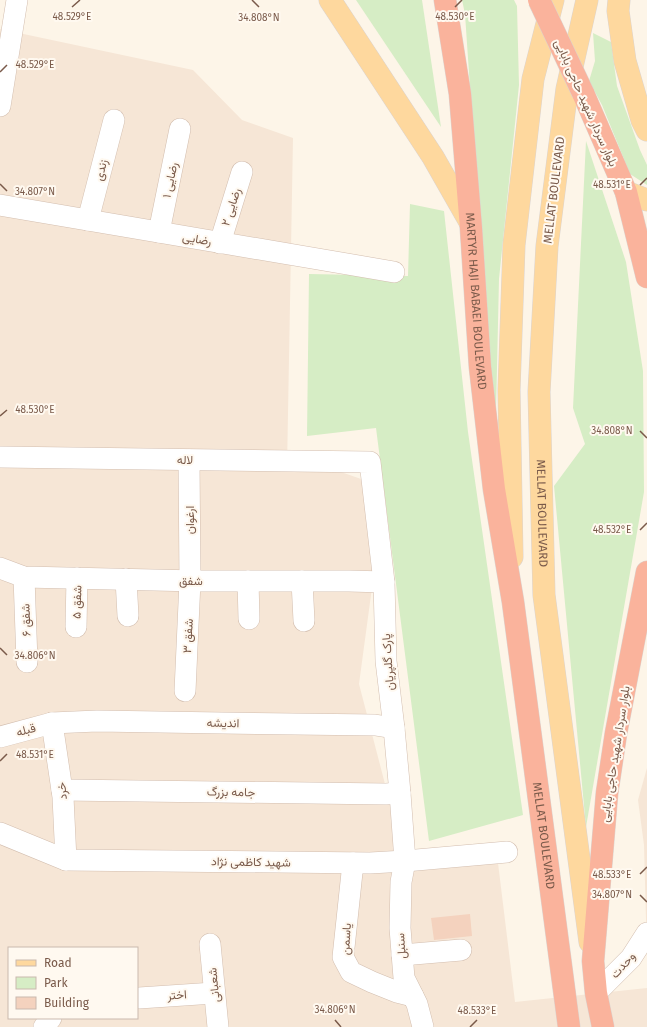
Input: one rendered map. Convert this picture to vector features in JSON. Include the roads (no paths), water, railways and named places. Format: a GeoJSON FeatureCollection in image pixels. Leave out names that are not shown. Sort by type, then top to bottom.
{"type":"FeatureCollection","features":[{"type":"Feature","properties":{"kind":"highway","name":"MARTYR HAJI BABAEI BOULEVARD"},"geometry":{"type":"LineString","coordinates":[[445,0],[460,94],[480,367],[494,489],[513,602]]}},
{"type":"Feature","properties":{"kind":"highway","name":"بلوار سردار شهید حاجی بابایی"},"geometry":{"type":"LineString","coordinates":[[539,0],[583,93],[626,192],[647,277]]}},
{"type":"Feature","properties":{"kind":"highway","name":"بلوار سردار شهید حاجی بابایی"},"geometry":{"type":"LineString","coordinates":[[592,961],[606,793],[647,572]]}},
{"type":"Feature","properties":{"kind":"highway","name":"MELLAT BOULEVARD"},"geometry":{"type":"LineString","coordinates":[[513,602],[569,1027]]}},
{"type":"Feature","properties":{"kind":"highway","name":"MELLAT BOULEVARD"},"geometry":{"type":"LineString","coordinates":[[592,961],[596,993],[603,1027]]}},
{"type":"Feature","properties":{"kind":"main road"},"geometry":{"type":"LineString","coordinates":[[330,0],[433,157],[470,222]]}},
{"type":"Feature","properties":{"kind":"main road","name":"MELLAT BOULEVARD"},"geometry":{"type":"LineString","coordinates":[[513,602],[509,390],[514,245],[533,79],[552,0]]}},
{"type":"Feature","properties":{"kind":"main road","name":"MELLAT BOULEVARD"},"geometry":{"type":"LineString","coordinates":[[587,0],[567,89],[547,246],[538,392],[544,594],[592,961]]}},
{"type":"Feature","properties":{"kind":"main road"},"geometry":{"type":"LineString","coordinates":[[619,0],[618,11],[625,61],[642,120],[647,130]]}},
{"type":"Feature","properties":{"kind":"main road"},"geometry":{"type":"LineString","coordinates":[[626,192],[647,200]]}},
{"type":"Feature","properties":{"kind":"street"},"geometry":{"type":"LineString","coordinates":[[0,106],[18,0]]}},
{"type":"Feature","properties":{"kind":"street","name":"زندی"},"geometry":{"type":"LineString","coordinates":[[88,220],[114,120]]}},
{"type":"Feature","properties":{"kind":"street","name":"رضایی ۱"},"geometry":{"type":"LineString","coordinates":[[159,232],[180,129]]}},
{"type":"Feature","properties":{"kind":"street","name":"رضایی ۲"},"geometry":{"type":"LineString","coordinates":[[220,243],[242,172]]}},
{"type":"Feature","properties":{"kind":"street","name":"رضایی"},"geometry":{"type":"LineString","coordinates":[[0,205],[394,272]]}},
{"type":"Feature","properties":{"kind":"street","name":"لاله"},"geometry":{"type":"LineString","coordinates":[[0,457],[370,462]]}},
{"type":"Feature","properties":{"kind":"street","name":"ارغوان"},"geometry":{"type":"LineString","coordinates":[[189,460],[190,581]]}},
{"type":"Feature","properties":{"kind":"street","name":"پارک گلپریان"},"geometry":{"type":"LineString","coordinates":[[370,462],[384,582],[386,661],[394,728],[405,861]]}},
{"type":"Feature","properties":{"kind":"street","name":"شفق"},"geometry":{"type":"LineString","coordinates":[[0,568],[24,577],[190,581],[384,582]]}},
{"type":"Feature","properties":{"kind":"street","name":"شفق ۶"},"geometry":{"type":"LineString","coordinates":[[24,577],[27,662]]}},
{"type":"Feature","properties":{"kind":"street","name":"شفق ۵"},"geometry":{"type":"LineString","coordinates":[[76,627],[77,578]]}},
{"type":"Feature","properties":{"kind":"street"},"geometry":{"type":"LineString","coordinates":[[126,579],[128,616]]}},
{"type":"Feature","properties":{"kind":"street","name":"شفق ۳"},"geometry":{"type":"LineString","coordinates":[[185,691],[190,581]]}},
{"type":"Feature","properties":{"kind":"street"},"geometry":{"type":"LineString","coordinates":[[248,581],[249,619]]}},
{"type":"Feature","properties":{"kind":"street"},"geometry":{"type":"LineString","coordinates":[[302,581],[304,621]]}},
{"type":"Feature","properties":{"kind":"street","name":"اندیشه"},"geometry":{"type":"LineString","coordinates":[[52,723],[97,721],[375,725],[394,728]]}},
{"type":"Feature","properties":{"kind":"street","name":"قبله"},"geometry":{"type":"LineString","coordinates":[[0,737],[52,723]]}},
{"type":"Feature","properties":{"kind":"street","name":"خرد"},"geometry":{"type":"LineString","coordinates":[[52,723],[62,790],[66,860]]}},
{"type":"Feature","properties":{"kind":"street","name":"جامه بزرگ"},"geometry":{"type":"LineString","coordinates":[[62,790],[400,793]]}},
{"type":"Feature","properties":{"kind":"street","name":"شهید کاظمی نژاد"},"geometry":{"type":"LineString","coordinates":[[0,833],[66,860],[370,863],[507,852]]}},
{"type":"Feature","properties":{"kind":"street","name":"سنبل"},"geometry":{"type":"LineString","coordinates":[[405,861],[401,882],[400,928],[404,978],[417,1004],[423,1027]]}},
{"type":"Feature","properties":{"kind":"street","name":"یاسمن"},"geometry":{"type":"LineString","coordinates":[[353,863],[343,957],[351,972],[372,982],[413,996]]}},
{"type":"Feature","properties":{"kind":"street","name":"وحدت"},"geometry":{"type":"LineString","coordinates":[[596,993],[632,958],[647,933]]}},
{"type":"Feature","properties":{"kind":"street","name":"شعبانی"},"geometry":{"type":"LineString","coordinates":[[210,944],[218,1027]]}},
{"type":"Feature","properties":{"kind":"street"},"geometry":{"type":"LineString","coordinates":[[402,955],[461,950]]}},
{"type":"Feature","properties":{"kind":"street","name":"اختر"},"geometry":{"type":"LineString","coordinates":[[139,998],[214,993]]}},
{"type":"Feature","properties":{"kind":"street"},"geometry":{"type":"LineString","coordinates":[[44,1027],[50,1019]]}}]}
